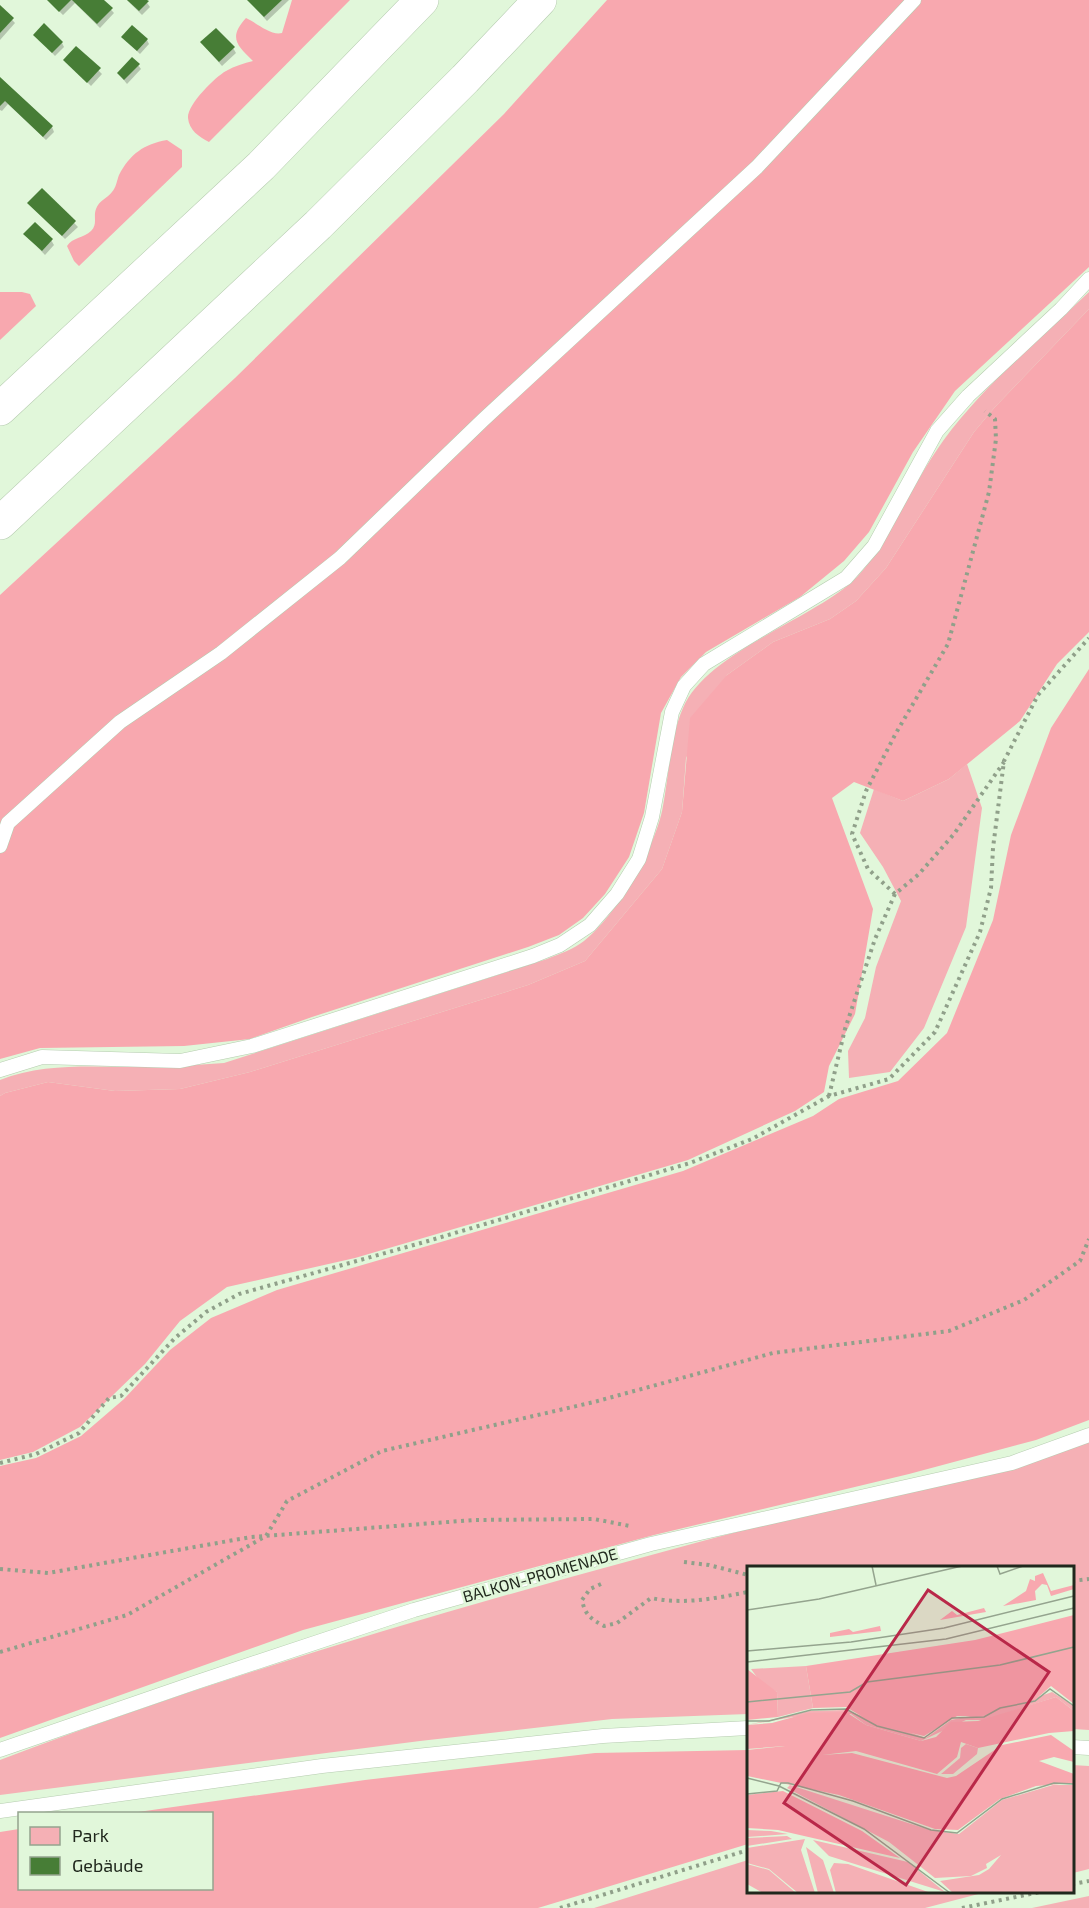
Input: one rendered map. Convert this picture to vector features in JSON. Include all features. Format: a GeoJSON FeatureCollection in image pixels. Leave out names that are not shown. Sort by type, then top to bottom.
{"type":"FeatureCollection","features":[{"type":"Feature","properties":{"kind":"highway"},"geometry":{"type":"LineString","coordinates":[[0,409],[261,166],[422,0]]}},
{"type":"Feature","properties":{"kind":"highway"},"geometry":{"type":"LineString","coordinates":[[0,523],[318,225],[465,79],[540,0]]}},
{"type":"Feature","properties":{"kind":"lane"},"geometry":{"type":"LineString","coordinates":[[0,846],[8,823],[120,722],[221,653],[340,558],[483,420],[757,167],[914,0]]}},
{"type":"Feature","properties":{"kind":"lane"},"geometry":{"type":"LineString","coordinates":[[0,1070],[42,1057],[180,1061],[252,1046],[532,956],[560,945],[590,925],[617,894],[639,859],[652,817],[672,712],[684,686],[704,664],[846,578],[874,546],[937,431],[968,396],[1089,279]]}},
{"type":"Feature","properties":{"kind":"lane","name":"BALKON-PROMENADE"},"geometry":{"type":"LineString","coordinates":[[0,1750],[414,1611],[651,1544],[1012,1463],[1089,1435]]}},
{"type":"Feature","properties":{"kind":"lane"},"geometry":{"type":"LineString","coordinates":[[0,1811],[322,1766],[603,1736],[747,1728]]}},
{"type":"Feature","properties":{"kind":"lane"},"geometry":{"type":"LineString","coordinates":[[1074,1747],[1089,1748]]}},
{"type":"Feature","properties":{"kind":"path"},"geometry":{"type":"LineString","coordinates":[[895,894],[868,869],[852,834],[866,791],[896,733],[948,644],[984,512],[996,439],[995,420],[968,396]]}},
{"type":"Feature","properties":{"kind":"path"},"geometry":{"type":"LineString","coordinates":[[830,1096],[845,1029],[875,939],[895,894],[918,874],[954,834],[1004,761],[1038,695],[1089,638]]}},
{"type":"Feature","properties":{"kind":"path"},"geometry":{"type":"LineString","coordinates":[[0,1463],[36,1454],[79,1433],[109,1398],[122,1396],[175,1338],[206,1312],[239,1294],[428,1241],[690,1163],[752,1139],[830,1096],[889,1079],[935,1032],[980,932],[991,888],[993,848],[1004,761]]}},
{"type":"Feature","properties":{"kind":"path"},"geometry":{"type":"LineString","coordinates":[[0,1652],[127,1615],[267,1536],[287,1501],[382,1451],[594,1402],[773,1353],[949,1331],[1024,1300],[1080,1261],[1089,1239]]}},
{"type":"Feature","properties":{"kind":"path"},"geometry":{"type":"LineString","coordinates":[[0,1569],[48,1573],[250,1536],[474,1520],[594,1520],[627,1524],[641,1532],[668,1561],[709,1565],[747,1575]]}},
{"type":"Feature","properties":{"kind":"path"},"geometry":{"type":"LineString","coordinates":[[1074,1581],[1089,1579]]}},
{"type":"Feature","properties":{"kind":"path"},"geometry":{"type":"LineString","coordinates":[[606,1582],[590,1589],[582,1600],[589,1618],[604,1626],[617,1623],[651,1598],[672,1602],[704,1600],[747,1592]]}},
{"type":"Feature","properties":{"kind":"path"},"geometry":{"type":"LineString","coordinates":[[560,1908],[747,1850]]}},
{"type":"Feature","properties":{"kind":"path"},"geometry":{"type":"LineString","coordinates":[[1074,1884],[1089,1881]]}},
{"type":"Feature","properties":{"kind":"path"},"geometry":{"type":"LineString","coordinates":[[962,1908],[1035,1893]]}},
{"type":"Feature","properties":{"kind":"green space"},"geometry":{"type":"Polygon","coordinates":[[[1089,292],[1089,309],[974,432],[886,568],[856,601],[830,619],[773,642],[727,675],[686,758],[682,812],[662,869],[585,961],[528,985],[250,1072],[180,1089],[115,1091],[48,1082],[0,1096],[0,1080],[50,1068],[158,1067],[224,1063],[547,959],[584,941],[622,898],[644,860],[659,823],[675,731],[683,708],[695,689],[713,671],[735,655],[810,611],[852,582],[868,564],[922,474],[959,420],[1013,364],[1089,292]]]}},
{"type":"Feature","properties":{"kind":"green space"},"geometry":{"type":"Polygon","coordinates":[[[967,764],[982,808],[966,927],[924,1028],[890,1072],[849,1078],[848,1051],[865,1018],[876,967],[901,901],[883,867],[860,833],[874,789],[903,801],[949,779],[967,764]]]}},
{"type":"Feature","properties":{"kind":"green space"},"geometry":{"type":"Polygon","coordinates":[[[1089,1439],[1089,1730],[1074,1729],[1074,1566],[747,1566],[747,1714],[612,1719],[420,1741],[0,1795],[0,1760],[133,1711],[404,1625],[677,1548],[1089,1439]]]}},
{"type":"Feature","properties":{"kind":"green space"},"geometry":{"type":"Polygon","coordinates":[[[1074,1765],[1089,1766],[1089,1869],[1074,1873],[1074,1765]]]}},
{"type":"Feature","properties":{"kind":"green space"},"geometry":{"type":"Polygon","coordinates":[[[747,1860],[747,1893],[982,1893],[925,1908],[594,1908],[747,1860]]]}},
{"type":"Feature","properties":{"kind":"green space"},"geometry":{"type":"Polygon","coordinates":[[[1089,1896],[1089,1908],[1032,1908],[1089,1896]]]}},
{"type":"Feature","properties":{"kind":"shaded area"},"geometry":{"type":"Polygon","coordinates":[[[292,0],[350,0],[209,142],[202,138],[192,130],[189,122],[189,112],[192,106],[202,92],[221,74],[253,61],[237,41],[236,36],[240,25],[246,18],[269,31],[282,33],[292,0]]]}},
{"type":"Feature","properties":{"kind":"shaded area"},"geometry":{"type":"Polygon","coordinates":[[[607,0],[1089,0],[1089,267],[955,391],[913,452],[869,532],[844,561],[800,597],[706,652],[681,677],[661,713],[644,813],[629,857],[605,894],[583,918],[559,935],[528,947],[250,1039],[184,1046],[40,1048],[0,1059],[0,595],[235,378],[504,114],[607,0]]]}},
{"type":"Feature","properties":{"kind":"shaded area"},"geometry":{"type":"Polygon","coordinates":[[[167,140],[182,150],[182,167],[79,266],[67,246],[93,228],[97,206],[113,190],[128,161],[145,147],[167,140]]]}},
{"type":"Feature","properties":{"kind":"shaded area"},"geometry":{"type":"Polygon","coordinates":[[[0,292],[30,294],[36,306],[0,340],[0,292]]]}},
{"type":"Feature","properties":{"kind":"shaded area"},"geometry":{"type":"Polygon","coordinates":[[[1089,309],[1089,632],[1057,664],[1020,721],[949,779],[903,801],[854,782],[832,798],[873,909],[855,1014],[829,1066],[824,1092],[795,1111],[688,1160],[355,1258],[227,1287],[180,1321],[145,1364],[80,1427],[33,1452],[0,1460],[0,1096],[48,1082],[115,1091],[180,1089],[250,1072],[528,985],[585,961],[662,869],[682,812],[690,718],[727,675],[773,642],[830,619],[856,601],[886,568],[974,432],[1089,309]]]}},
{"type":"Feature","properties":{"kind":"shaded area"},"geometry":{"type":"Polygon","coordinates":[[[1089,669],[1089,1420],[1036,1440],[909,1474],[654,1535],[303,1630],[0,1738],[0,1466],[36,1458],[81,1436],[124,1399],[170,1350],[211,1318],[277,1290],[683,1171],[813,1116],[839,1099],[898,1081],[947,1033],[993,920],[1011,835],[1051,728],[1089,669]]]}},
{"type":"Feature","properties":{"kind":"shaded area"},"geometry":{"type":"Polygon","coordinates":[[[747,1750],[747,1844],[538,1908],[0,1908],[0,1832],[18,1829],[18,1890],[213,1890],[213,1812],[138,1812],[365,1780],[595,1753],[747,1750]]]}},
{"type":"Feature","properties":{"kind":"building"},"geometry":{"type":"Polygon","coordinates":[[[47,0],[71,0],[59,12],[47,0]]]}},
{"type":"Feature","properties":{"kind":"building"},"geometry":{"type":"Polygon","coordinates":[[[72,0],[104,0],[113,8],[97,24],[72,0]]]}},
{"type":"Feature","properties":{"kind":"building"},"geometry":{"type":"Polygon","coordinates":[[[127,0],[147,0],[149,1],[139,11],[127,0]]]}},
{"type":"Feature","properties":{"kind":"building"},"geometry":{"type":"Polygon","coordinates":[[[247,0],[282,0],[264,17],[247,0]]]}},
{"type":"Feature","properties":{"kind":"building"},"geometry":{"type":"Polygon","coordinates":[[[0,5],[14,18],[0,33],[0,5]]]}},
{"type":"Feature","properties":{"kind":"building"},"geometry":{"type":"Polygon","coordinates":[[[44,23],[63,42],[52,53],[33,35],[44,23]]]}},
{"type":"Feature","properties":{"kind":"building"},"geometry":{"type":"Polygon","coordinates":[[[132,25],[148,39],[137,51],[121,37],[132,25]]]}},
{"type":"Feature","properties":{"kind":"building"},"geometry":{"type":"Polygon","coordinates":[[[216,28],[235,47],[219,62],[200,42],[216,28]]]}},
{"type":"Feature","properties":{"kind":"building"},"geometry":{"type":"Polygon","coordinates":[[[76,46],[101,68],[87,83],[63,60],[76,46]]]}},
{"type":"Feature","properties":{"kind":"building"},"geometry":{"type":"Polygon","coordinates":[[[132,57],[140,64],[124,80],[117,73],[132,57]]]}},
{"type":"Feature","properties":{"kind":"building"},"geometry":{"type":"Polygon","coordinates":[[[0,77],[53,126],[43,137],[5,101],[0,106],[0,77]]]}},
{"type":"Feature","properties":{"kind":"building"},"geometry":{"type":"Polygon","coordinates":[[[42,188],[76,221],[62,236],[27,203],[42,188]]]}},
{"type":"Feature","properties":{"kind":"building"},"geometry":{"type":"Polygon","coordinates":[[[35,222],[53,239],[42,251],[23,234],[35,222]]]}}]}
